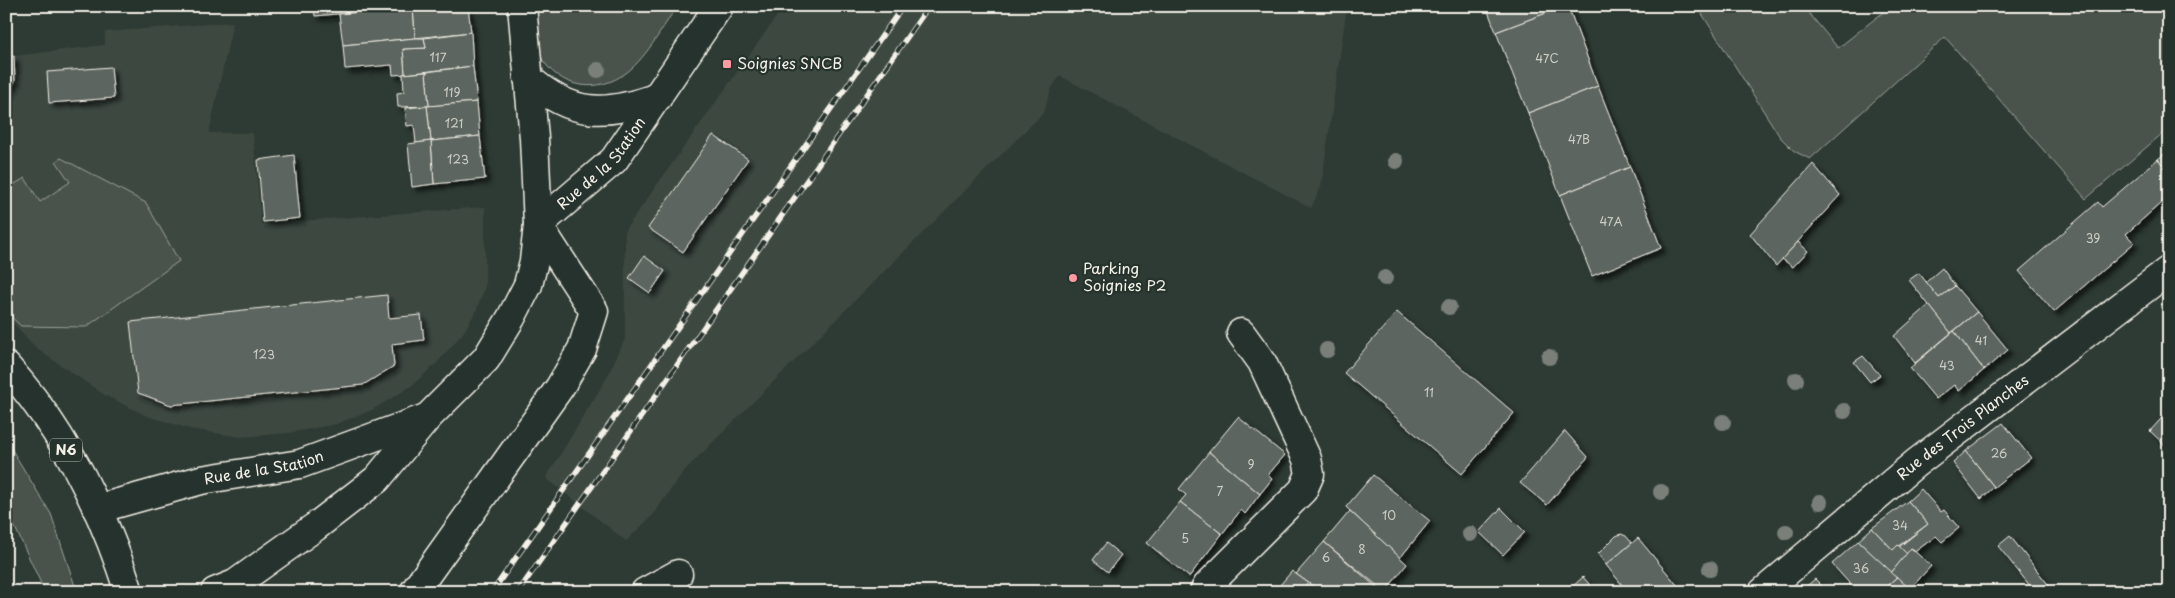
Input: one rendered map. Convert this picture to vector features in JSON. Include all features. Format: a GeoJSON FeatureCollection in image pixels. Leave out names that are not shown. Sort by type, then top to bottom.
{"type":"FeatureCollection","features":[{"type":"Feature","properties":{"kind":"street","name":"Rue de la Station"},"geometry":{"type":"LineString","coordinates":[[216,592],[235,584],[315,527],[377,478],[428,417],[486,359],[511,318],[528,285],[534,261],[538,225],[534,138],[522,6]]}},
{"type":"Feature","properties":{"kind":"street","name":"Rue de la Station"},"geometry":{"type":"LineString","coordinates":[[538,225],[614,160],[719,6]]}},
{"type":"Feature","properties":{"kind":"street","name":"Rue de la Station"},"geometry":{"type":"LineString","coordinates":[[528,78],[547,95],[574,107],[605,110],[630,107],[658,97]]}},
{"type":"Feature","properties":{"kind":"street"},"geometry":{"type":"LineString","coordinates":[[414,592],[560,387],[582,349],[594,311],[538,225]]}},
{"type":"Feature","properties":{"kind":"street","name":"Rue des Trois Planches"},"geometry":{"type":"LineString","coordinates":[[1763,592],[1916,463],[2168,273]]}},
{"type":"Feature","properties":{"kind":"street"},"geometry":{"type":"LineString","coordinates":[[1204,592],[1207,586],[1303,490],[1310,474],[1307,459],[1262,362],[1241,333]]}},
{"type":"Feature","properties":{"kind":"street","name":"N6"},"geometry":{"type":"LineString","coordinates":[[6,366],[31,393],[52,426],[97,509],[114,547],[129,592]]}},
{"type":"Feature","properties":{"kind":"street","name":"Rue de la Station"},"geometry":{"type":"LineString","coordinates":[[97,509],[201,480],[300,464],[428,417]]}},
{"type":"Feature","properties":{"kind":"street"},"geometry":{"type":"LineString","coordinates":[[645,592],[678,574]]}},
{"type":"Feature","properties":{"kind":"shaded area"},"geometry":{"type":"Polygon","coordinates":[[[536,6],[677,6],[653,44],[631,69],[611,81],[586,86],[574,84],[563,79],[544,62],[537,50],[535,41],[534,9],[536,6]]]}},
{"type":"Feature","properties":{"kind":"shaded area"},"geometry":{"type":"Polygon","coordinates":[[[784,6],[1347,6],[1321,187],[1311,208],[1060,76],[1051,89],[1044,112],[683,472],[653,515],[626,541],[546,478],[606,379],[625,339],[625,230],[784,6]]]}},
{"type":"Feature","properties":{"kind":"shaded area"},"geometry":{"type":"Polygon","coordinates":[[[1697,6],[1803,6],[1838,48],[1891,6],[2169,6],[2169,139],[2163,133],[2086,199],[1945,37],[1810,159],[1794,151],[1780,137],[1697,6]]]}},
{"type":"Feature","properties":{"kind":"shaded area"},"geometry":{"type":"Polygon","coordinates":[[[233,22],[209,133],[253,133],[261,224],[485,207],[485,287],[476,311],[463,333],[437,363],[410,387],[372,410],[336,424],[288,433],[241,437],[190,429],[147,416],[103,394],[37,349],[6,315],[6,57],[105,45],[105,32],[233,22]]]}},
{"type":"Feature","properties":{"kind":"shaded area"},"geometry":{"type":"Polygon","coordinates":[[[61,158],[146,203],[179,261],[86,327],[21,326],[6,312],[6,216],[13,185],[25,178],[40,202],[70,182],[56,161],[61,158]]]}},
{"type":"Feature","properties":{"kind":"shaded area"},"geometry":{"type":"Polygon","coordinates":[[[6,440],[51,514],[77,592],[45,592],[12,521],[6,514],[6,440]]]}},
{"type":"Feature","properties":{"kind":"building"},"geometry":{"type":"Polygon","coordinates":[[[314,6],[413,6],[413,7],[315,16],[314,6]]]}},
{"type":"Feature","properties":{"kind":"building"},"geometry":{"type":"Polygon","coordinates":[[[468,6],[471,32],[415,38],[413,7],[468,6]]]}},
{"type":"Feature","properties":{"kind":"building"},"geometry":{"type":"Polygon","coordinates":[[[1486,6],[1565,6],[1496,32],[1486,6]]]}},
{"type":"Feature","properties":{"kind":"building"},"geometry":{"type":"Polygon","coordinates":[[[1568,6],[1598,86],[1528,113],[1496,32],[1568,6]]]}},
{"type":"Feature","properties":{"kind":"building"},"geometry":{"type":"Polygon","coordinates":[[[413,7],[415,38],[343,45],[339,14],[413,7]]]}},
{"type":"Feature","properties":{"kind":"building"},"geometry":{"type":"Polygon","coordinates":[[[471,32],[473,66],[405,74],[403,49],[426,48],[424,38],[471,32]]]}},
{"type":"Feature","properties":{"kind":"building"},"geometry":{"type":"Polygon","coordinates":[[[424,38],[426,48],[403,49],[405,74],[393,75],[392,65],[345,69],[343,45],[424,38]]]}},
{"type":"Feature","properties":{"kind":"building"},"geometry":{"type":"Polygon","coordinates":[[[14,56],[15,81],[6,97],[6,57],[14,56]]]}},
{"type":"Feature","properties":{"kind":"building"},"geometry":{"type":"Polygon","coordinates":[[[473,66],[477,102],[429,106],[426,72],[473,66]]]}},
{"type":"Feature","properties":{"kind":"building"},"geometry":{"type":"Polygon","coordinates":[[[111,67],[114,98],[49,103],[47,72],[111,67]]]}},
{"type":"Feature","properties":{"kind":"building"},"geometry":{"type":"Polygon","coordinates":[[[426,72],[429,106],[398,107],[397,93],[404,92],[403,74],[426,72]]]}},
{"type":"Feature","properties":{"kind":"building"},"geometry":{"type":"Polygon","coordinates":[[[1598,86],[1630,167],[1560,195],[1528,113],[1598,86]]]}},
{"type":"Feature","properties":{"kind":"building"},"geometry":{"type":"Polygon","coordinates":[[[477,102],[480,136],[431,141],[427,106],[477,102]]]}},
{"type":"Feature","properties":{"kind":"building"},"geometry":{"type":"Polygon","coordinates":[[[427,106],[431,141],[416,143],[414,125],[407,126],[405,108],[427,106]]]}},
{"type":"Feature","properties":{"kind":"building"},"geometry":{"type":"Polygon","coordinates":[[[713,135],[748,159],[683,252],[648,228],[713,135]]]}},
{"type":"Feature","properties":{"kind":"building"},"geometry":{"type":"Polygon","coordinates":[[[480,136],[485,179],[434,184],[431,141],[480,136]]]}},
{"type":"Feature","properties":{"kind":"building"},"geometry":{"type":"Polygon","coordinates":[[[431,141],[434,184],[412,187],[408,144],[431,141]]]}},
{"type":"Feature","properties":{"kind":"building"},"geometry":{"type":"Polygon","coordinates":[[[2169,150],[2169,173],[2158,159],[2169,150]]]}},
{"type":"Feature","properties":{"kind":"building"},"geometry":{"type":"Polygon","coordinates":[[[294,155],[300,218],[263,222],[258,160],[294,155]]]}},
{"type":"Feature","properties":{"kind":"building"},"geometry":{"type":"Polygon","coordinates":[[[2158,159],[2169,173],[2169,196],[2126,234],[2134,243],[2054,312],[2019,271],[2098,202],[2102,207],[2158,159]]]}},
{"type":"Feature","properties":{"kind":"building"},"geometry":{"type":"Polygon","coordinates":[[[1813,164],[1840,195],[1776,266],[1750,234],[1813,164]]]}},
{"type":"Feature","properties":{"kind":"building"},"geometry":{"type":"Polygon","coordinates":[[[1630,167],[1661,248],[1592,276],[1560,195],[1630,167]]]}},
{"type":"Feature","properties":{"kind":"building"},"geometry":{"type":"Polygon","coordinates":[[[1798,242],[1808,251],[1793,267],[1782,259],[1798,242]]]}},
{"type":"Feature","properties":{"kind":"building"},"geometry":{"type":"Polygon","coordinates":[[[644,256],[665,271],[650,293],[629,278],[644,256]]]}},
{"type":"Feature","properties":{"kind":"building"},"geometry":{"type":"Polygon","coordinates":[[[1942,268],[1955,286],[1939,298],[1926,282],[1942,268]]]}},
{"type":"Feature","properties":{"kind":"building"},"geometry":{"type":"Polygon","coordinates":[[[1919,273],[1939,298],[1955,286],[1977,312],[1951,333],[1909,280],[1919,273]]]}},
{"type":"Feature","properties":{"kind":"building"},"geometry":{"type":"Polygon","coordinates":[[[387,295],[389,318],[421,315],[424,340],[392,344],[394,366],[363,385],[171,405],[138,393],[130,322],[387,295]]]}},
{"type":"Feature","properties":{"kind":"building"},"geometry":{"type":"Polygon","coordinates":[[[1929,305],[1951,333],[1915,363],[1894,336],[1929,305]]]}},
{"type":"Feature","properties":{"kind":"building"},"geometry":{"type":"Polygon","coordinates":[[[1397,312],[1514,413],[1462,474],[1344,373],[1397,312]]]}},
{"type":"Feature","properties":{"kind":"building"},"geometry":{"type":"Polygon","coordinates":[[[1977,312],[2008,350],[1984,370],[1954,331],[1977,312]]]}},
{"type":"Feature","properties":{"kind":"building"},"geometry":{"type":"Polygon","coordinates":[[[1954,331],[1984,370],[1959,391],[1954,385],[1936,399],[1910,368],[1954,331]]]}},
{"type":"Feature","properties":{"kind":"building"},"geometry":{"type":"Polygon","coordinates":[[[1863,356],[1880,375],[1870,382],[1854,362],[1863,356]]]}},
{"type":"Feature","properties":{"kind":"building"},"geometry":{"type":"Polygon","coordinates":[[[2169,410],[2169,449],[2150,431],[2169,410]]]}},
{"type":"Feature","properties":{"kind":"building"},"geometry":{"type":"Polygon","coordinates":[[[1238,417],[1285,455],[1268,475],[1272,479],[1260,494],[1209,452],[1238,417]]]}},
{"type":"Feature","properties":{"kind":"building"},"geometry":{"type":"Polygon","coordinates":[[[2003,423],[2031,458],[1994,487],[1966,451],[2003,423]]]}},
{"type":"Feature","properties":{"kind":"building"},"geometry":{"type":"Polygon","coordinates":[[[1565,431],[1588,457],[1547,505],[1520,483],[1565,431]]]}},
{"type":"Feature","properties":{"kind":"building"},"geometry":{"type":"Polygon","coordinates":[[[1966,451],[1994,487],[1981,499],[1953,463],[1966,451]]]}},
{"type":"Feature","properties":{"kind":"building"},"geometry":{"type":"Polygon","coordinates":[[[1209,452],[1260,494],[1245,514],[1241,510],[1222,534],[1180,502],[1186,495],[1179,489],[1209,452]]]}},
{"type":"Feature","properties":{"kind":"building"},"geometry":{"type":"Polygon","coordinates":[[[1373,475],[1430,521],[1400,558],[1346,507],[1373,475]]]}},
{"type":"Feature","properties":{"kind":"building"},"geometry":{"type":"Polygon","coordinates":[[[1921,489],[1941,512],[1944,510],[1959,528],[1942,542],[1936,536],[1916,551],[1911,548],[1907,554],[1899,547],[1928,524],[1908,501],[1921,489]]]}},
{"type":"Feature","properties":{"kind":"building"},"geometry":{"type":"Polygon","coordinates":[[[1908,501],[1928,524],[1893,550],[1872,528],[1908,501]]]}},
{"type":"Feature","properties":{"kind":"building"},"geometry":{"type":"Polygon","coordinates":[[[1180,502],[1222,534],[1189,577],[1147,543],[1180,502]]]}},
{"type":"Feature","properties":{"kind":"building"},"geometry":{"type":"Polygon","coordinates":[[[1501,508],[1525,532],[1503,555],[1479,532],[1501,508]]]}},
{"type":"Feature","properties":{"kind":"building"},"geometry":{"type":"Polygon","coordinates":[[[1350,511],[1407,564],[1385,592],[1324,542],[1350,511]]]}},
{"type":"Feature","properties":{"kind":"building"},"geometry":{"type":"Polygon","coordinates":[[[1872,528],[1893,550],[1898,545],[1907,554],[1891,573],[1858,541],[1872,528]]]}},
{"type":"Feature","properties":{"kind":"building"},"geometry":{"type":"Polygon","coordinates":[[[1621,534],[1626,536],[1632,543],[1606,565],[1598,554],[1616,536],[1621,534]]]}},
{"type":"Feature","properties":{"kind":"building"},"geometry":{"type":"Polygon","coordinates":[[[2010,536],[2054,592],[2035,592],[1998,546],[2010,536]]]}},
{"type":"Feature","properties":{"kind":"building"},"geometry":{"type":"Polygon","coordinates":[[[1638,538],[1683,592],[1628,592],[1606,565],[1638,538]]]}},
{"type":"Feature","properties":{"kind":"building"},"geometry":{"type":"Polygon","coordinates":[[[1858,541],[1897,577],[1880,592],[1857,592],[1832,564],[1858,541]]]}},
{"type":"Feature","properties":{"kind":"building"},"geometry":{"type":"Polygon","coordinates":[[[1324,542],[1382,592],[1321,592],[1296,574],[1324,542]]]}},
{"type":"Feature","properties":{"kind":"building"},"geometry":{"type":"Polygon","coordinates":[[[1106,543],[1121,555],[1108,572],[1093,560],[1106,543]]]}},
{"type":"Feature","properties":{"kind":"building"},"geometry":{"type":"Polygon","coordinates":[[[1911,548],[1931,566],[1910,589],[1891,573],[1911,548]]]}},
{"type":"Feature","properties":{"kind":"building"},"geometry":{"type":"Polygon","coordinates":[[[1292,571],[1296,574],[1321,592],[1274,592],[1292,571]]]}},
{"type":"Feature","properties":{"kind":"building"},"geometry":{"type":"Polygon","coordinates":[[[1583,577],[1596,592],[1574,592],[1571,588],[1583,577]]]}},
{"type":"Feature","properties":{"kind":"building"},"geometry":{"type":"Polygon","coordinates":[[[1897,577],[1913,592],[1885,592],[1882,590],[1897,577]]]}},
{"type":"Feature","properties":{"kind":"building"},"geometry":{"type":"Polygon","coordinates":[[[1815,579],[1828,592],[1800,592],[1815,579]]]}},
{"type":"Feature","properties":{"kind":"railway"},"geometry":{"type":"LineString","coordinates":[[492,592],[903,6]]}},
{"type":"Feature","properties":{"kind":"railway"},"geometry":{"type":"LineString","coordinates":[[518,592],[929,6]]}},
{"type":"Feature","properties":{"kind":"place","name":"Soignies SNCB"},"geometry":{"type":"Point","coordinates":[727,64]}},
{"type":"Feature","properties":{"kind":"place","name":"Parking Soignies P2"},"geometry":{"type":"Point","coordinates":[1073,278]}}]}
